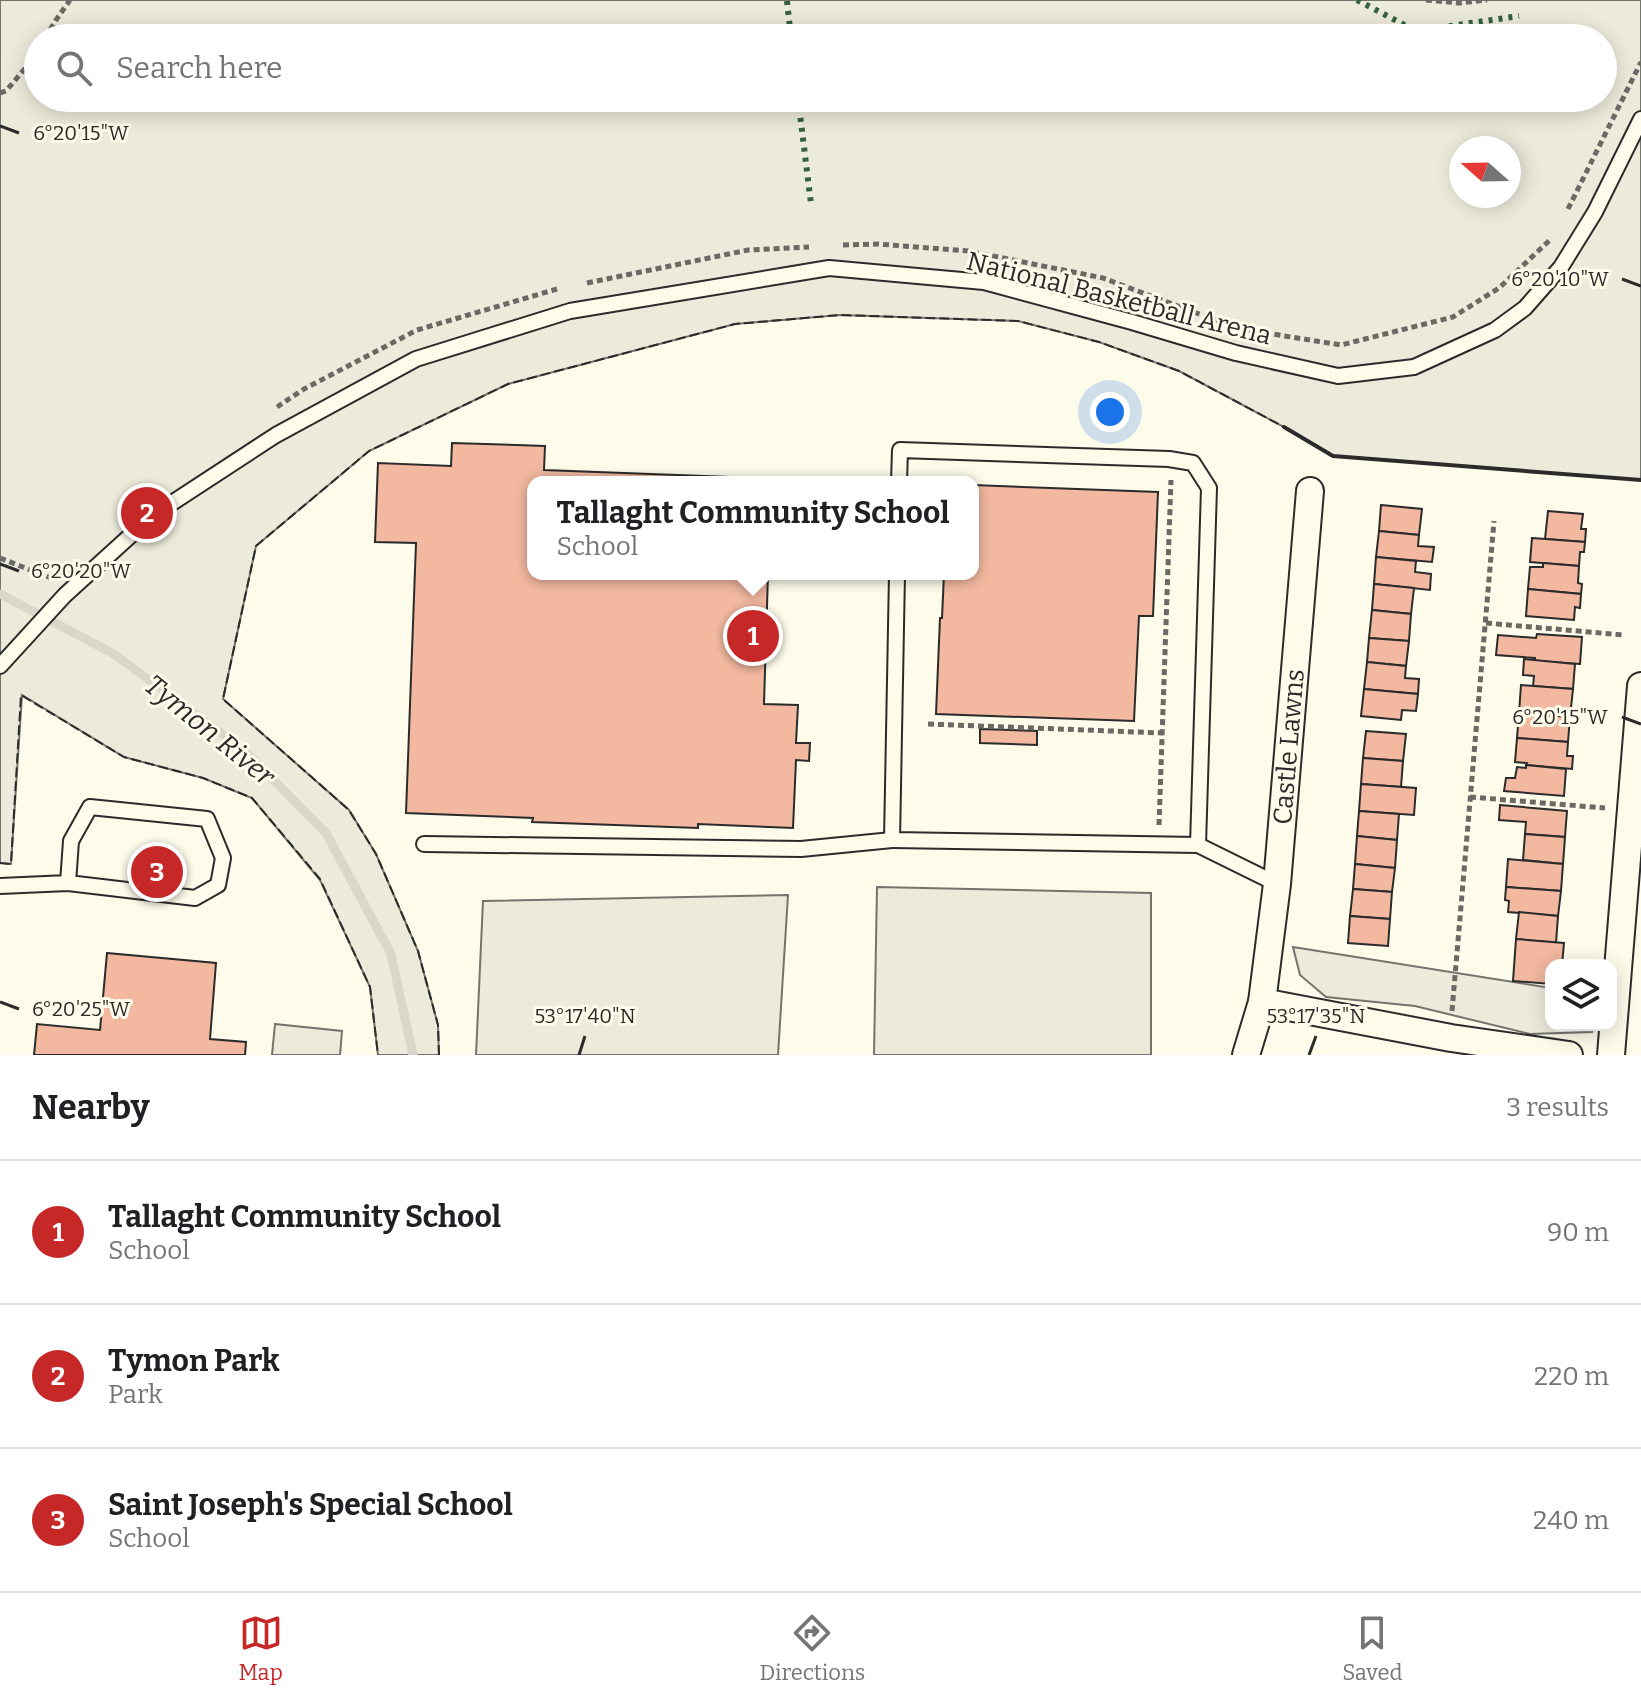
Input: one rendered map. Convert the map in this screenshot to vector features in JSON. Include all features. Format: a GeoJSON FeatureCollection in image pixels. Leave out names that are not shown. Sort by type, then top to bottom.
{"type":"FeatureCollection","features":[{"type":"Feature","properties":{"kind":"street","name":"Castle Lawns"},"geometry":{"type":"LineString","coordinates":[[1246,1055],[1262,1002],[1277,884],[1310,491]]}},
{"type":"Feature","properties":{"kind":"street"},"geometry":{"type":"LineString","coordinates":[[1611,1055],[1641,686]]}},
{"type":"Feature","properties":{"kind":"street"},"geometry":{"type":"LineString","coordinates":[[1262,1002],[1451,1038],[1569,1055]]}},
{"type":"Feature","properties":{"kind":"lane","name":"National Basketball Arena"},"geometry":{"type":"LineString","coordinates":[[0,666],[65,595],[152,516],[276,435],[416,359],[570,311],[829,268],[984,282],[1236,353],[1338,376],[1414,367],[1495,330],[1525,308],[1561,267],[1595,212],[1641,119]]}},
{"type":"Feature","properties":{"kind":"lane"},"geometry":{"type":"LineString","coordinates":[[899,476],[900,450],[1169,459],[1193,463],[1209,488],[1198,845]]}},
{"type":"Feature","properties":{"kind":"lane"},"geometry":{"type":"LineString","coordinates":[[892,840],[897,580]]}},
{"type":"Feature","properties":{"kind":"lane"},"geometry":{"type":"LineString","coordinates":[[0,886],[68,883],[195,898],[218,885],[223,858],[207,819],[90,807],[71,841],[68,883]]}},
{"type":"Feature","properties":{"kind":"lane"},"geometry":{"type":"LineString","coordinates":[[424,844],[801,849],[892,840],[1198,845],[1277,884]]}},
{"type":"Feature","properties":{"kind":"path"},"geometry":{"type":"LineString","coordinates":[[54,24],[70,0]]}},
{"type":"Feature","properties":{"kind":"path"},"geometry":{"type":"LineString","coordinates":[[1426,0],[1460,3],[1487,0]]}},
{"type":"Feature","properties":{"kind":"path"},"geometry":{"type":"LineString","coordinates":[[1617,110],[1641,62]]}},
{"type":"Feature","properties":{"kind":"path"},"geometry":{"type":"LineString","coordinates":[[0,93],[6,91],[24,70]]}},
{"type":"Feature","properties":{"kind":"path"},"geometry":{"type":"LineString","coordinates":[[1562,221],[1616,112]]}},
{"type":"Feature","properties":{"kind":"path"},"geometry":{"type":"LineString","coordinates":[[834,246],[878,244],[968,251],[1103,278],[1233,327],[1341,345],[1453,317],[1499,288],[1556,234]]}},
{"type":"Feature","properties":{"kind":"path"},"geometry":{"type":"LineString","coordinates":[[576,286],[748,250],[820,246]]}},
{"type":"Feature","properties":{"kind":"path"},"geometry":{"type":"LineString","coordinates":[[267,413],[304,389],[417,330],[561,289]]}},
{"type":"Feature","properties":{"kind":"path"},"geometry":{"type":"LineString","coordinates":[[1159,826],[1171,480]]}},
{"type":"Feature","properties":{"kind":"path"},"geometry":{"type":"LineString","coordinates":[[1452,1012],[1494,521]]}},
{"type":"Feature","properties":{"kind":"path"},"geometry":{"type":"LineString","coordinates":[[0,558],[52,578],[46,584]]}},
{"type":"Feature","properties":{"kind":"path"},"geometry":{"type":"LineString","coordinates":[[1486,623],[1623,635]]}},
{"type":"Feature","properties":{"kind":"path"},"geometry":{"type":"LineString","coordinates":[[928,724],[1163,733]]}},
{"type":"Feature","properties":{"kind":"path"},"geometry":{"type":"LineString","coordinates":[[1470,797],[1610,808]]}},
{"type":"Feature","properties":{"kind":"shaded area"},"geometry":{"type":"Polygon","coordinates":[[[0,0],[1641,0],[1641,480],[1333,456],[1179,371],[1099,342],[1018,321],[840,315],[735,324],[508,384],[369,451],[256,546],[223,699],[349,810],[376,854],[418,951],[438,1025],[439,1055],[378,1055],[370,987],[320,880],[252,798],[203,778],[124,757],[22,695],[11,864],[0,863],[0,0]]]}},
{"type":"Feature","properties":{"kind":"shaded area"},"geometry":{"type":"Polygon","coordinates":[[[877,887],[1151,893],[1151,1055],[874,1055],[877,887]]]}},
{"type":"Feature","properties":{"kind":"shaded area"},"geometry":{"type":"Polygon","coordinates":[[[788,895],[778,1055],[476,1055],[483,901],[788,895]]]}},
{"type":"Feature","properties":{"kind":"shaded area"},"geometry":{"type":"Polygon","coordinates":[[[1293,947],[1545,987],[1545,1031],[1592,1031],[1530,1034],[1415,1006],[1326,997],[1300,975],[1293,947]]]}},
{"type":"Feature","properties":{"kind":"shaded area"},"geometry":{"type":"Polygon","coordinates":[[[275,1024],[342,1031],[340,1055],[272,1055],[275,1024]]]}},
{"type":"Feature","properties":{"kind":"building"},"geometry":{"type":"Polygon","coordinates":[[[452,443],[545,446],[544,470],[703,476],[527,476],[527,580],[768,580],[764,704],[798,705],[796,743],[810,743],[809,761],[796,760],[793,828],[532,822],[533,818],[406,813],[416,543],[375,542],[378,463],[451,466],[452,443]]]}},
{"type":"Feature","properties":{"kind":"building"},"geometry":{"type":"Polygon","coordinates":[[[979,485],[1158,492],[1153,616],[1139,616],[1134,721],[936,714],[944,580],[979,580],[979,485]]]}},
{"type":"Feature","properties":{"kind":"building"},"geometry":{"type":"Polygon","coordinates":[[[1381,505],[1422,509],[1419,535],[1379,531],[1381,505]]]}},
{"type":"Feature","properties":{"kind":"building"},"geometry":{"type":"Polygon","coordinates":[[[1548,511],[1583,514],[1581,529],[1586,529],[1585,542],[1545,539],[1548,511]]]}},
{"type":"Feature","properties":{"kind":"building"},"geometry":{"type":"Polygon","coordinates":[[[1379,531],[1419,535],[1418,546],[1434,547],[1432,562],[1376,557],[1379,531]]]}},
{"type":"Feature","properties":{"kind":"building"},"geometry":{"type":"Polygon","coordinates":[[[1532,538],[1585,542],[1584,552],[1580,552],[1579,566],[1530,562],[1532,538]]]}},
{"type":"Feature","properties":{"kind":"building"},"geometry":{"type":"Polygon","coordinates":[[[1376,557],[1416,561],[1415,572],[1431,574],[1430,590],[1374,584],[1376,557]]]}},
{"type":"Feature","properties":{"kind":"building"},"geometry":{"type":"Polygon","coordinates":[[[1543,563],[1579,566],[1581,594],[1528,589],[1530,567],[1543,567],[1543,563]]]}},
{"type":"Feature","properties":{"kind":"building"},"geometry":{"type":"Polygon","coordinates":[[[1374,584],[1414,588],[1411,614],[1372,610],[1374,584]]]}},
{"type":"Feature","properties":{"kind":"building"},"geometry":{"type":"Polygon","coordinates":[[[1528,589],[1581,594],[1580,608],[1575,607],[1574,620],[1526,616],[1528,589]]]}},
{"type":"Feature","properties":{"kind":"building"},"geometry":{"type":"Polygon","coordinates":[[[1372,610],[1411,614],[1409,641],[1369,638],[1372,610]]]}},
{"type":"Feature","properties":{"kind":"building"},"geometry":{"type":"Polygon","coordinates":[[[1537,634],[1582,637],[1580,664],[1496,655],[1498,635],[1536,638],[1537,634]]]}},
{"type":"Feature","properties":{"kind":"building"},"geometry":{"type":"Polygon","coordinates":[[[1369,638],[1409,641],[1406,666],[1367,662],[1369,638]]]}},
{"type":"Feature","properties":{"kind":"building"},"geometry":{"type":"Polygon","coordinates":[[[1524,659],[1575,664],[1573,689],[1533,686],[1534,676],[1523,675],[1524,659]]]}},
{"type":"Feature","properties":{"kind":"building"},"geometry":{"type":"Polygon","coordinates":[[[1367,662],[1406,666],[1405,678],[1419,679],[1418,694],[1364,689],[1367,662]]]}},
{"type":"Feature","properties":{"kind":"building"},"geometry":{"type":"Polygon","coordinates":[[[1521,685],[1573,689],[1570,717],[1519,713],[1521,685]]]}},
{"type":"Feature","properties":{"kind":"building"},"geometry":{"type":"Polygon","coordinates":[[[1364,689],[1418,694],[1416,711],[1402,710],[1401,720],[1361,716],[1364,689]]]}},
{"type":"Feature","properties":{"kind":"building"},"geometry":{"type":"Polygon","coordinates":[[[1519,713],[1570,717],[1568,742],[1517,738],[1519,713]]]}},
{"type":"Feature","properties":{"kind":"building"},"geometry":{"type":"Polygon","coordinates":[[[980,729],[1037,731],[1037,745],[980,743],[980,729]]]}},
{"type":"Feature","properties":{"kind":"building"},"geometry":{"type":"Polygon","coordinates":[[[1366,731],[1406,734],[1403,761],[1363,758],[1366,731]]]}},
{"type":"Feature","properties":{"kind":"building"},"geometry":{"type":"Polygon","coordinates":[[[1517,738],[1568,742],[1567,756],[1573,756],[1572,769],[1515,762],[1517,738]]]}},
{"type":"Feature","properties":{"kind":"building"},"geometry":{"type":"Polygon","coordinates":[[[1363,758],[1403,761],[1401,787],[1361,784],[1363,758]]]}},
{"type":"Feature","properties":{"kind":"building"},"geometry":{"type":"Polygon","coordinates":[[[1526,765],[1566,769],[1564,796],[1504,791],[1506,778],[1515,778],[1517,767],[1526,768],[1526,765]]]}},
{"type":"Feature","properties":{"kind":"building"},"geometry":{"type":"Polygon","coordinates":[[[1361,784],[1416,788],[1414,815],[1359,811],[1361,784]]]}},
{"type":"Feature","properties":{"kind":"building"},"geometry":{"type":"Polygon","coordinates":[[[1500,805],[1567,811],[1565,837],[1525,834],[1526,822],[1499,820],[1500,805]]]}},
{"type":"Feature","properties":{"kind":"building"},"geometry":{"type":"Polygon","coordinates":[[[1359,811],[1399,814],[1397,840],[1357,836],[1359,811]]]}},
{"type":"Feature","properties":{"kind":"building"},"geometry":{"type":"Polygon","coordinates":[[[1525,834],[1565,837],[1563,864],[1523,860],[1525,834]]]}},
{"type":"Feature","properties":{"kind":"building"},"geometry":{"type":"Polygon","coordinates":[[[1357,836],[1397,840],[1395,868],[1355,864],[1357,836]]]}},
{"type":"Feature","properties":{"kind":"building"},"geometry":{"type":"Polygon","coordinates":[[[1508,859],[1563,864],[1561,891],[1506,887],[1508,859]]]}},
{"type":"Feature","properties":{"kind":"building"},"geometry":{"type":"Polygon","coordinates":[[[1355,864],[1395,868],[1392,892],[1353,889],[1355,864]]]}},
{"type":"Feature","properties":{"kind":"building"},"geometry":{"type":"Polygon","coordinates":[[[1506,887],[1561,891],[1558,916],[1508,912],[1506,887]]]}},
{"type":"Feature","properties":{"kind":"building"},"geometry":{"type":"Polygon","coordinates":[[[1353,889],[1392,892],[1390,919],[1350,916],[1353,889]]]}},
{"type":"Feature","properties":{"kind":"building"},"geometry":{"type":"Polygon","coordinates":[[[1519,912],[1558,916],[1556,943],[1516,939],[1519,912]]]}},
{"type":"Feature","properties":{"kind":"building"},"geometry":{"type":"Polygon","coordinates":[[[1350,916],[1390,919],[1388,946],[1348,943],[1350,916]]]}},
{"type":"Feature","properties":{"kind":"building"},"geometry":{"type":"Polygon","coordinates":[[[1516,939],[1564,943],[1563,959],[1545,959],[1545,984],[1513,981],[1516,939]]]}},
{"type":"Feature","properties":{"kind":"building"},"geometry":{"type":"Polygon","coordinates":[[[107,953],[216,963],[210,1039],[246,1042],[245,1055],[34,1055],[37,1024],[100,1030],[107,953]]]}},
{"type":"Feature","properties":{"kind":"waterway","name":"Tymon River"},"geometry":{"type":"LineString","coordinates":[[0,594],[114,654],[244,750],[326,833],[391,954],[413,1055]]}},
{"type":"Feature","properties":{"kind":"hedge"},"geometry":{"type":"LineString","coordinates":[[1357,0],[1403,24]]}},
{"type":"Feature","properties":{"kind":"hedge"},"geometry":{"type":"LineString","coordinates":[[787,1],[789,24]]}},
{"type":"Feature","properties":{"kind":"hedge"},"geometry":{"type":"LineString","coordinates":[[1464,24],[1519,16]]}},
{"type":"Feature","properties":{"kind":"hedge"},"geometry":{"type":"LineString","coordinates":[[800,112],[811,204]]}},
{"type":"Feature","properties":{"kind":"fence"},"geometry":{"type":"LineString","coordinates":[[439,1055],[438,1025],[418,951],[376,854],[349,810],[223,699],[256,546],[369,451],[508,384],[735,324],[840,315],[1018,321],[1099,342],[1179,371],[1284,427]]}},
{"type":"Feature","properties":{"kind":"fence"},"geometry":{"type":"LineString","coordinates":[[0,863],[11,864],[21,695],[124,757],[203,778],[252,798],[320,879],[370,987],[378,1055]]}},
{"type":"Feature","properties":{"kind":"wall"},"geometry":{"type":"LineString","coordinates":[[1284,427],[1333,456],[1641,480]]}},
{"type":"Feature","properties":{"kind":"place","name":"Tymon Park"},"geometry":{"type":"Point","coordinates":[147,513]}},
{"type":"Feature","properties":{"kind":"place","name":"Tallaght Community School"},"geometry":{"type":"Point","coordinates":[753,636]}},
{"type":"Feature","properties":{"kind":"place","name":"Saint Joseph's Special School"},"geometry":{"type":"Point","coordinates":[157,872]}}]}
